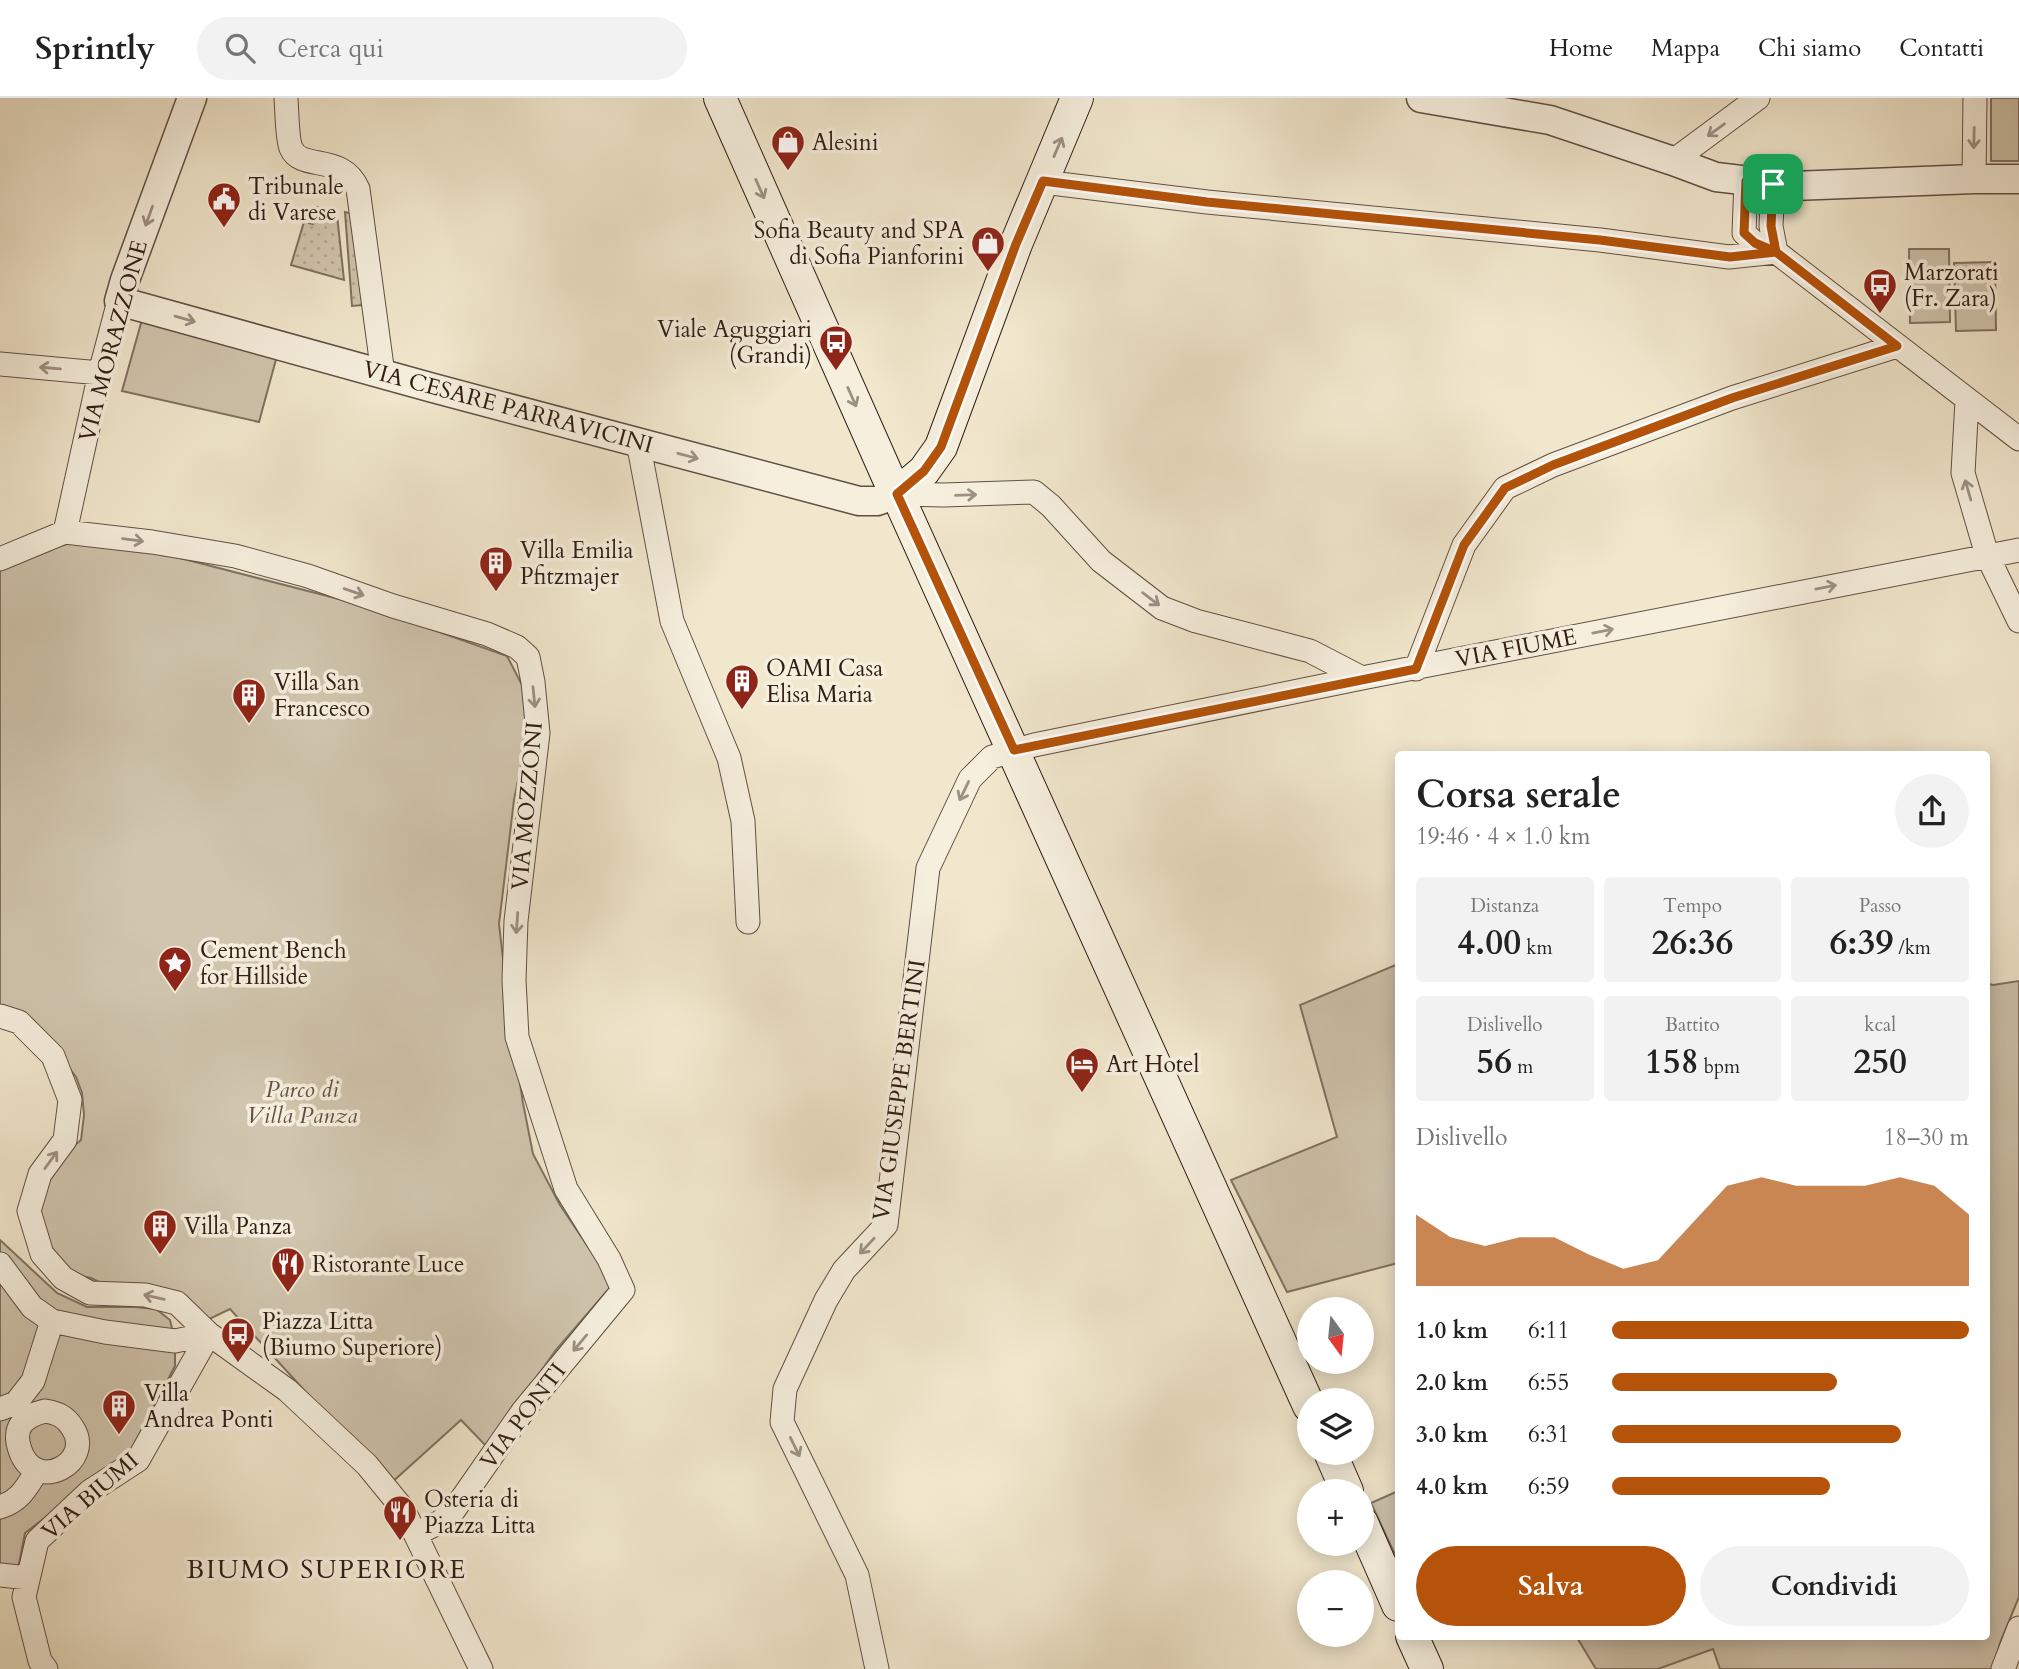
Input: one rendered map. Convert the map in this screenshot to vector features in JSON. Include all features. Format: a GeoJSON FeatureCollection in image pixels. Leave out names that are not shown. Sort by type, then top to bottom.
{"type":"FeatureCollection","features":[{"type":"Feature","properties":{"kind":"main road"},"geometry":{"type":"LineString","coordinates":[[720,98],[892,486],[1014,750],[1301,1388]]}},
{"type":"Feature","properties":{"kind":"main road"},"geometry":{"type":"LineString","coordinates":[[897,494],[924,471],[941,447],[1016,244],[1077,98]]}},
{"type":"Feature","properties":{"kind":"main road"},"geometry":{"type":"LineString","coordinates":[[1374,1550],[1395,1598]]}},
{"type":"Feature","properties":{"kind":"main road"},"geometry":{"type":"LineString","coordinates":[[1414,1640],[1427,1669]]}},
{"type":"Feature","properties":{"kind":"street","name":"VIA MORAZZONE"},"geometry":{"type":"LineString","coordinates":[[65,532],[100,373],[125,279],[192,98]]}},
{"type":"Feature","properties":{"kind":"street"},"geometry":{"type":"LineString","coordinates":[[292,98],[285,98],[291,148],[299,158],[342,169],[353,177],[358,189],[383,374]]}},
{"type":"Feature","properties":{"kind":"street"},"geometry":{"type":"LineString","coordinates":[[1421,98],[1550,120],[1673,160],[1716,177],[1793,186],[1974,178],[2019,179]]}},
{"type":"Feature","properties":{"kind":"street"},"geometry":{"type":"LineString","coordinates":[[1673,160],[1758,98]]}},
{"type":"Feature","properties":{"kind":"street"},"geometry":{"type":"LineString","coordinates":[[1974,178],[1975,98]]}},
{"type":"Feature","properties":{"kind":"street"},"geometry":{"type":"LineString","coordinates":[[1043,181],[1207,202],[1600,240],[1730,257],[1776,252]]}},
{"type":"Feature","properties":{"kind":"street"},"geometry":{"type":"LineString","coordinates":[[1746,181],[1744,233],[1755,243],[1776,252],[2019,439]]}},
{"type":"Feature","properties":{"kind":"street"},"geometry":{"type":"LineString","coordinates":[[1773,184],[1771,226],[1776,252]]}},
{"type":"Feature","properties":{"kind":"street","name":"VIA CESARE PARRAVICINI"},"geometry":{"type":"LineString","coordinates":[[119,301],[859,501],[877,501],[897,494]]}},
{"type":"Feature","properties":{"kind":"street"},"geometry":{"type":"LineString","coordinates":[[1416,669],[1464,545],[1505,488],[1553,465],[1732,398],[1897,346]]}},
{"type":"Feature","properties":{"kind":"street"},"geometry":{"type":"LineString","coordinates":[[0,364],[100,373]]}},
{"type":"Feature","properties":{"kind":"street"},"geometry":{"type":"LineString","coordinates":[[1968,400],[1963,473],[1987,555],[2019,621]]}},
{"type":"Feature","properties":{"kind":"street"},"geometry":{"type":"LineString","coordinates":[[638,442],[672,621],[729,758],[743,821],[748,922]]}},
{"type":"Feature","properties":{"kind":"street"},"geometry":{"type":"LineString","coordinates":[[897,494],[1034,492],[1051,506],[1101,561],[1162,608],[1196,621],[1310,650],[1362,678]]}},
{"type":"Feature","properties":{"kind":"street"},"geometry":{"type":"LineString","coordinates":[[0,559],[65,532]]}},
{"type":"Feature","properties":{"kind":"street","name":"VIA MOZZONI"},"geometry":{"type":"LineString","coordinates":[[65,532],[152,542],[235,556],[308,576],[393,606],[486,634],[517,647],[528,657],[538,733],[516,921],[514,980],[517,1037],[566,1189],[609,1259],[623,1290]]}},
{"type":"Feature","properties":{"kind":"street","name":"VIA FIUME"},"geometry":{"type":"LineString","coordinates":[[1014,750],[1362,678],[2019,550]]}},
{"type":"Feature","properties":{"kind":"street","name":"VIA GIUSEPPE BERTINI"},"geometry":{"type":"LineString","coordinates":[[877,1669],[857,1576],[782,1422],[785,1389],[826,1300],[844,1270],[886,1225],[928,868],[970,779],[992,757],[1014,750]]}},
{"type":"Feature","properties":{"kind":"street"},"geometry":{"type":"LineString","coordinates":[[0,1016],[19,1023],[53,1056],[70,1100],[65,1140],[40,1174],[29,1211],[42,1254],[63,1278],[90,1293],[145,1295],[177,1303],[209,1334],[287,1390],[367,1465],[396,1499],[416,1534],[481,1669]]}},
{"type":"Feature","properties":{"kind":"street"},"geometry":{"type":"LineString","coordinates":[[0,1264],[32,1307],[52,1321],[105,1332],[175,1341],[209,1334]]}},
{"type":"Feature","properties":{"kind":"street","name":"VIA PONTI"},"geometry":{"type":"LineString","coordinates":[[416,1534],[440,1522],[454,1510],[523,1411],[623,1290]]}},
{"type":"Feature","properties":{"kind":"street"},"geometry":{"type":"LineString","coordinates":[[0,1409],[16,1403],[33,1381],[52,1321]]}},
{"type":"Feature","properties":{"kind":"street","name":"VIA BIUMI"},"geometry":{"type":"LineString","coordinates":[[39,1666],[24,1597],[37,1541],[89,1492],[138,1460],[209,1334]]}},
{"type":"Feature","properties":{"kind":"street"},"geometry":{"type":"LineString","coordinates":[[45,1411],[57,1413],[67,1420],[75,1431],[78,1444],[76,1455],[67,1466],[52,1472],[37,1471],[27,1465],[9,1431],[31,1415],[45,1411]]}},
{"type":"Feature","properties":{"kind":"street"},"geometry":{"type":"LineString","coordinates":[[0,1507],[12,1503],[26,1489],[37,1471]]}},
{"type":"Feature","properties":{"kind":"street"},"geometry":{"type":"LineString","coordinates":[[0,1575],[28,1578]]}},
{"type":"Feature","properties":{"kind":"street"},"geometry":{"type":"LineString","coordinates":[[2003,1669],[2019,1628]]}},
{"type":"Feature","properties":{"kind":"green space"},"geometry":{"type":"Polygon","coordinates":[[[1991,98],[2019,98],[2019,161],[1991,161],[1991,98]]]}},
{"type":"Feature","properties":{"kind":"green space"},"geometry":{"type":"Polygon","coordinates":[[[317,207],[337,215],[344,280],[291,265],[304,222],[313,224],[317,207]]]}},
{"type":"Feature","properties":{"kind":"green space"},"geometry":{"type":"Polygon","coordinates":[[[345,212],[357,215],[363,305],[352,306],[345,212]]]}},
{"type":"Feature","properties":{"kind":"green space"},"geometry":{"type":"Polygon","coordinates":[[[1909,249],[1949,249],[1950,322],[1910,323],[1909,249]]]}},
{"type":"Feature","properties":{"kind":"green space"},"geometry":{"type":"Polygon","coordinates":[[[1995,262],[1996,330],[1956,331],[1954,263],[1995,262]]]}},
{"type":"Feature","properties":{"kind":"green space"},"geometry":{"type":"Polygon","coordinates":[[[143,316],[278,352],[259,422],[122,391],[143,316]]]}},
{"type":"Feature","properties":{"kind":"green space","name":"Parco di Villa Panza"},"geometry":{"type":"Polygon","coordinates":[[[74,542],[145,549],[366,606],[507,656],[522,685],[529,727],[514,800],[499,924],[509,1011],[533,1154],[560,1205],[613,1284],[555,1351],[488,1448],[461,1420],[390,1484],[230,1309],[201,1323],[91,1278],[67,1273],[52,1256],[40,1212],[40,1174],[81,1140],[84,1115],[82,1093],[76,1077],[41,1031],[0,1010],[0,570],[74,542]]]}},
{"type":"Feature","properties":{"kind":"green space"},"geometry":{"type":"Polygon","coordinates":[[[1395,965],[1395,1264],[1287,1292],[1231,1180],[1337,1137],[1300,1005],[1395,965]]]}},
{"type":"Feature","properties":{"kind":"green space"},"geometry":{"type":"Polygon","coordinates":[[[2019,981],[2019,1597],[2000,1643],[1993,1669],[1720,1669],[1713,1649],[1658,1669],[1596,1669],[1578,1640],[1990,1640],[1990,984],[2019,981]]]}},
{"type":"Feature","properties":{"kind":"green space"},"geometry":{"type":"Polygon","coordinates":[[[0,1240],[57,1293],[87,1307],[156,1309],[170,1320],[175,1341],[175,1366],[129,1454],[25,1533],[18,1569],[0,1567],[0,1240]]]}},
{"type":"Feature","properties":{"kind":"green space"},"geometry":{"type":"Polygon","coordinates":[[[1395,1492],[1395,1555],[1374,1509],[1374,1502],[1395,1492]]]}},
{"type":"Feature","properties":{"kind":"place","name":"Alesini"},"geometry":{"type":"Point","coordinates":[788,172]}},
{"type":"Feature","properties":{"kind":"place","name":"Tribunale di Varese"},"geometry":{"type":"Point","coordinates":[224,229]}},
{"type":"Feature","properties":{"kind":"place","name":"Sofia Beauty and SPA di Sofia Pianforini"},"geometry":{"type":"Point","coordinates":[988,273]}},
{"type":"Feature","properties":{"kind":"place","name":"Marzorati (Fr. Zara)"},"geometry":{"type":"Point","coordinates":[1880,315]}},
{"type":"Feature","properties":{"kind":"place","name":"Viale Aguggiari (Grandi)"},"geometry":{"type":"Point","coordinates":[836,372]}},
{"type":"Feature","properties":{"kind":"place","name":"Villa Emilia Pfitzmajer"},"geometry":{"type":"Point","coordinates":[496,593]}},
{"type":"Feature","properties":{"kind":"place","name":"OAMI Casa Elisa Maria"},"geometry":{"type":"Point","coordinates":[742,711]}},
{"type":"Feature","properties":{"kind":"place","name":"Villa San Francesco"},"geometry":{"type":"Point","coordinates":[249,725]}},
{"type":"Feature","properties":{"kind":"place","name":"Cement Bench for Hillside"},"geometry":{"type":"Point","coordinates":[175,993]}},
{"type":"Feature","properties":{"kind":"place","name":"Art Hotel"},"geometry":{"type":"Point","coordinates":[1082,1094]}},
{"type":"Feature","properties":{"kind":"place","name":"Villa Panza"},"geometry":{"type":"Point","coordinates":[160,1256]}},
{"type":"Feature","properties":{"kind":"place","name":"Ristorante Luce"},"geometry":{"type":"Point","coordinates":[288,1294]}},
{"type":"Feature","properties":{"kind":"place","name":"Piazza Litta (Biumo Superiore)"},"geometry":{"type":"Point","coordinates":[238,1364]}},
{"type":"Feature","properties":{"kind":"place","name":"Villa Andrea Ponti"},"geometry":{"type":"Point","coordinates":[119,1436]}},
{"type":"Feature","properties":{"kind":"place","name":"Osteria di Piazza Litta"},"geometry":{"type":"Point","coordinates":[400,1542]}},
{"type":"Feature","properties":{"kind":"district","name":"BIUMO SUPERIORE"},"geometry":{"type":"Point","coordinates":[327,1569]}},
{"type":"Feature","properties":{"kind":"route"},"geometry":{"type":"LineString","coordinates":[[1773,184],[1746,181],[1744,233],[1755,243],[1776,252],[1897,346],[1732,398],[1553,465],[1505,488],[1464,545],[1416,669],[1014,750],[897,494],[924,471],[941,447],[1016,244],[1043,181],[1207,202],[1600,240],[1730,257],[1776,252],[1771,226],[1773,184]]}}]}
